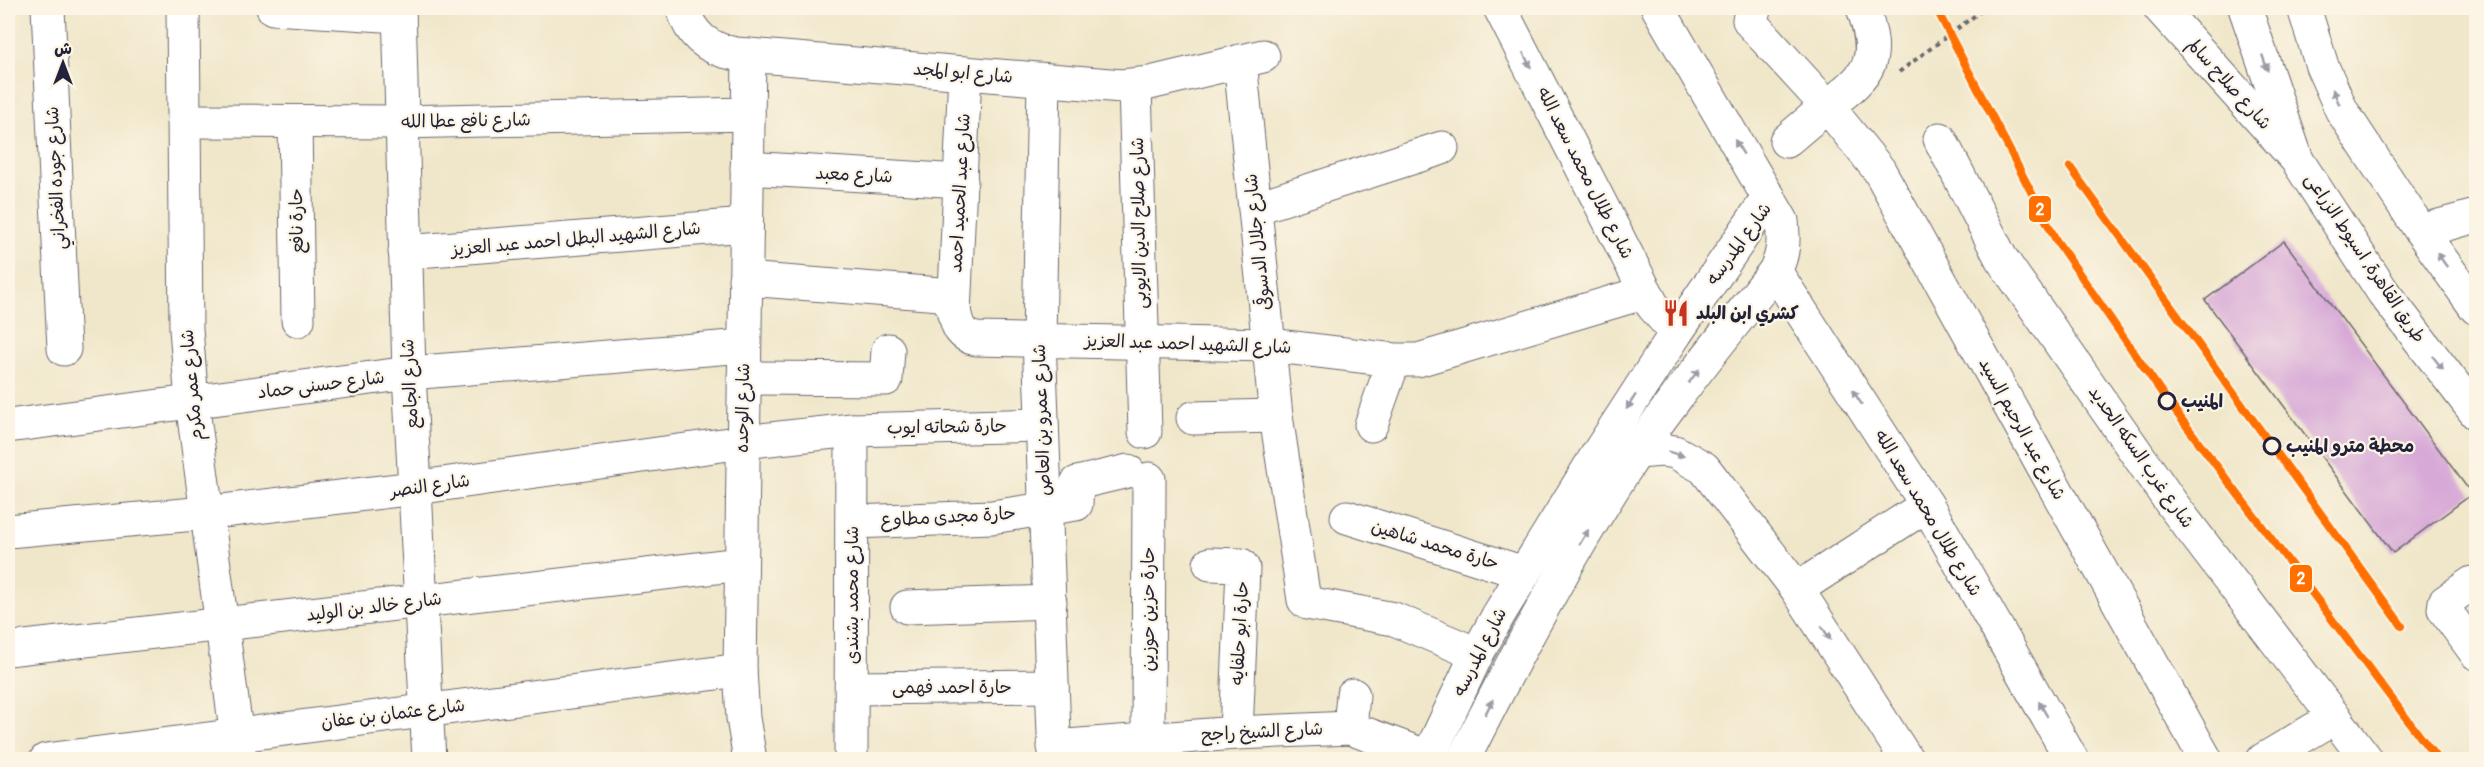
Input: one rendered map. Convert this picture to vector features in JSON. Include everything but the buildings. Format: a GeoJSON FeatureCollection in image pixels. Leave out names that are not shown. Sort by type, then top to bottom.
{"type":"FeatureCollection","features":[{"type":"Feature","properties":{"kind":"main road","name":"شارع جوده الفخراني"},"geometry":{"type":"LineString","coordinates":[[48,8],[64,349]]}},
{"type":"Feature","properties":{"kind":"main road","name":"شارع عمر مكرم"},"geometry":{"type":"LineString","coordinates":[[183,8],[186,329],[192,402],[238,747]]}},
{"type":"Feature","properties":{"kind":"main road"},"geometry":{"type":"LineString","coordinates":[[273,8],[399,11]]}},
{"type":"Feature","properties":{"kind":"main road","name":"شارع ابو المجد"},"geometry":{"type":"LineString","coordinates":[[683,8],[692,29],[710,47],[723,52],[749,55],[1135,86],[1252,58]]}},
{"type":"Feature","properties":{"kind":"main road","name":"شارع طلال محمد سعد الله"},"geometry":{"type":"LineString","coordinates":[[1500,8],[1653,306],[1676,333]]}},
{"type":"Feature","properties":{"kind":"main road"},"geometry":{"type":"LineString","coordinates":[[1658,8],[1769,197]]}},
{"type":"Feature","properties":{"kind":"main road"},"geometry":{"type":"LineString","coordinates":[[1786,141],[1861,80],[1870,60],[1872,39],[1863,8]]}},
{"type":"Feature","properties":{"kind":"main road","name":"شارع صلاح سالم"},"geometry":{"type":"LineString","coordinates":[[2160,8],[2297,160]]}},
{"type":"Feature","properties":{"kind":"main road"},"geometry":{"type":"LineString","coordinates":[[2245,8],[2297,160]]}},
{"type":"Feature","properties":{"kind":"main road"},"geometry":{"type":"LineString","coordinates":[[2304,8],[2322,66],[2342,111],[2421,231],[2476,308]]}},
{"type":"Feature","properties":{"kind":"main road","name":"شارع الجامع"},"geometry":{"type":"LineString","coordinates":[[399,11],[409,373],[429,759]]}},
{"type":"Feature","properties":{"kind":"main road","name":"شارع عبد الرحيم السيد"},"geometry":{"type":"LineString","coordinates":[[1752,14],[1879,170],[2206,759]]}},
{"type":"Feature","properties":{"kind":"main road","name":"شارع الوحده"},"geometry":{"type":"LineString","coordinates":[[749,55],[740,670],[743,718],[750,759]]}},
{"type":"Feature","properties":{"kind":"main road","name":"شارع جلال الدسوقى"},"geometry":{"type":"LineString","coordinates":[[1252,58],[1255,208],[1276,416],[1304,600],[1307,603],[1394,619],[1477,654]]}},
{"type":"Feature","properties":{"kind":"main road","name":"شارع عبد الحميد احمد"},"geometry":{"type":"LineString","coordinates":[[954,314],[965,73]]}},
{"type":"Feature","properties":{"kind":"main road","name":"شارع عمرو بن العاص"},"geometry":{"type":"LineString","coordinates":[[1044,80],[1039,339],[1055,753]]}},
{"type":"Feature","properties":{"kind":"main road","name":"شارع صلاح الدين الايوبى"},"geometry":{"type":"LineString","coordinates":[[1135,86],[1145,432]]}},
{"type":"Feature","properties":{"kind":"main road","name":"شارع نافع عطا الله"},"geometry":{"type":"LineString","coordinates":[[184,121],[401,122],[748,114]]}},
{"type":"Feature","properties":{"kind":"main road","name":"حارة نافع"},"geometry":{"type":"LineString","coordinates":[[295,122],[298,320]]}},
{"type":"Feature","properties":{"kind":"main road","name":"شارع غرب السكه الحديد"},"geometry":{"type":"LineString","coordinates":[[1940,139],[2001,258],[2172,504],[2367,759]]}},
{"type":"Feature","properties":{"kind":"main road"},"geometry":{"type":"LineString","coordinates":[[1255,208],[1442,148]]}},
{"type":"Feature","properties":{"kind":"main road","name":"طريق القاهرة, اسيوط الزراعى"},"geometry":{"type":"LineString","coordinates":[[2297,160],[2383,292],[2476,413]]}},
{"type":"Feature","properties":{"kind":"main road","name":"شارع معبد"},"geometry":{"type":"LineString","coordinates":[[747,168],[961,181]]}},
{"type":"Feature","properties":{"kind":"main road","name":"شارع المدرسه"},"geometry":{"type":"LineString","coordinates":[[1428,758],[1477,654],[1524,573],[1676,333],[1769,197],[1782,221],[1784,240],[1782,258],[1637,452],[1530,629],[1463,759]]}},
{"type":"Feature","properties":{"kind":"main road"},"geometry":{"type":"LineString","coordinates":[[2421,231],[2476,216]]}},
{"type":"Feature","properties":{"kind":"main road","name":"شارع الشهيد البطل احمد عبد العزيز"},"geometry":{"type":"LineString","coordinates":[[405,252],[746,225]]}},
{"type":"Feature","properties":{"kind":"main road","name":"شارع طلال محمد سعد الله"},"geometry":{"type":"LineString","coordinates":[[1774,271],[1927,505],[2072,759]]}},
{"type":"Feature","properties":{"kind":"main road","name":"شارع الشهيد احمد عبد العزيز"},"geometry":{"type":"LineString","coordinates":[[745,279],[935,293],[949,299],[958,327],[969,337],[1269,345],[1394,360],[1418,360],[1646,292]]}},
{"type":"Feature","properties":{"kind":"main road","name":"شارع حسنى حماد"},"geometry":{"type":"LineString","coordinates":[[8,426],[409,373],[744,362],[886,379],[888,350]]}},
{"type":"Feature","properties":{"kind":"main road"},"geometry":{"type":"LineString","coordinates":[[1371,425],[1394,360]]}},
{"type":"Feature","properties":{"kind":"main road"},"geometry":{"type":"LineString","coordinates":[[1193,418],[1276,416]]}},
{"type":"Feature","properties":{"kind":"main road","name":"حارة شحاته ايوب"},"geometry":{"type":"LineString","coordinates":[[852,430],[1041,425]]}},
{"type":"Feature","properties":{"kind":"main road","name":"شارع النصر"},"geometry":{"type":"LineString","coordinates":[[8,531],[206,513],[415,489],[743,442],[852,430]]}},
{"type":"Feature","properties":{"kind":"main road","name":"شارع محمد بشندى"},"geometry":{"type":"LineString","coordinates":[[851,759],[852,430]]}},
{"type":"Feature","properties":{"kind":"main road"},"geometry":{"type":"LineString","coordinates":[[1598,455],[1662,450],[1675,452],[1704,468],[1797,590],[1907,759]]}},
{"type":"Feature","properties":{"kind":"main road","name":"حارة مجدى مطاوع"},"geometry":{"type":"LineString","coordinates":[[852,522],[992,517],[1076,504],[1077,483],[1138,475]]}},
{"type":"Feature","properties":{"kind":"main road","name":"حارة حزين حوزين"},"geometry":{"type":"LineString","coordinates":[[1138,475],[1148,739]]}},
{"type":"Feature","properties":{"kind":"main road"},"geometry":{"type":"LineString","coordinates":[[1797,590],[1927,505]]}},
{"type":"Feature","properties":{"kind":"main road","name":"حارة محمد شاهين"},"geometry":{"type":"LineString","coordinates":[[1347,517],[1524,573]]}},
{"type":"Feature","properties":{"kind":"main road","name":"شارع خالد بن الوليد"},"geometry":{"type":"LineString","coordinates":[[8,649],[741,564]]}},
{"type":"Feature","properties":{"kind":"main road","name":"حارة ابو حلفايه"},"geometry":{"type":"LineString","coordinates":[[1210,564],[1243,568],[1236,733]]}},
{"type":"Feature","properties":{"kind":"main road"},"geometry":{"type":"LineString","coordinates":[[2475,584],[2445,602],[2444,609],[2476,653]]}},
{"type":"Feature","properties":{"kind":"main road"},"geometry":{"type":"LineString","coordinates":[[907,607],[1050,602]]}},
{"type":"Feature","properties":{"kind":"main road","name":"شارع عثمان بن عفان"},"geometry":{"type":"LineString","coordinates":[[46,759],[238,747],[426,710],[740,670]]}},
{"type":"Feature","properties":{"kind":"main road","name":"حارة احمد فهمى"},"geometry":{"type":"LineString","coordinates":[[852,688],[1052,687]]}},
{"type":"Feature","properties":{"kind":"main road"},"geometry":{"type":"LineString","coordinates":[[1350,728],[1353,695]]}},
{"type":"Feature","properties":{"kind":"main road"},"geometry":{"type":"LineString","coordinates":[[2263,759],[2335,717]]}},
{"type":"Feature","properties":{"kind":"main road","name":"شارع الشيخ راجح"},"geometry":{"type":"LineString","coordinates":[[1055,753],[1108,751],[1148,739],[1350,728],[1428,758]]}},
{"type":"Feature","properties":{"kind":"path"},"geometry":{"type":"LineString","coordinates":[[1895,75],[1985,8]]}},
{"type":"Feature","properties":{"kind":"transit line","name":"2"},"geometry":{"type":"LineString","coordinates":[[1936,8],[2056,240],[2164,396],[2437,759]]}},
{"type":"Feature","properties":{"kind":"transit line","name":"2"},"geometry":{"type":"LineString","coordinates":[[2070,167],[2402,626]]}},
{"type":"Feature","properties":{"kind":"place","name":"كشري ابن البلد"},"geometry":{"type":"Point","coordinates":[1676,313]}},
{"type":"Feature","properties":{"kind":"place","name":"المنيب"},"geometry":{"type":"Point","coordinates":[2167,401]}},
{"type":"Feature","properties":{"kind":"place","name":"محطة مترو المنيب"},"geometry":{"type":"Point","coordinates":[2272,446]}}]}
